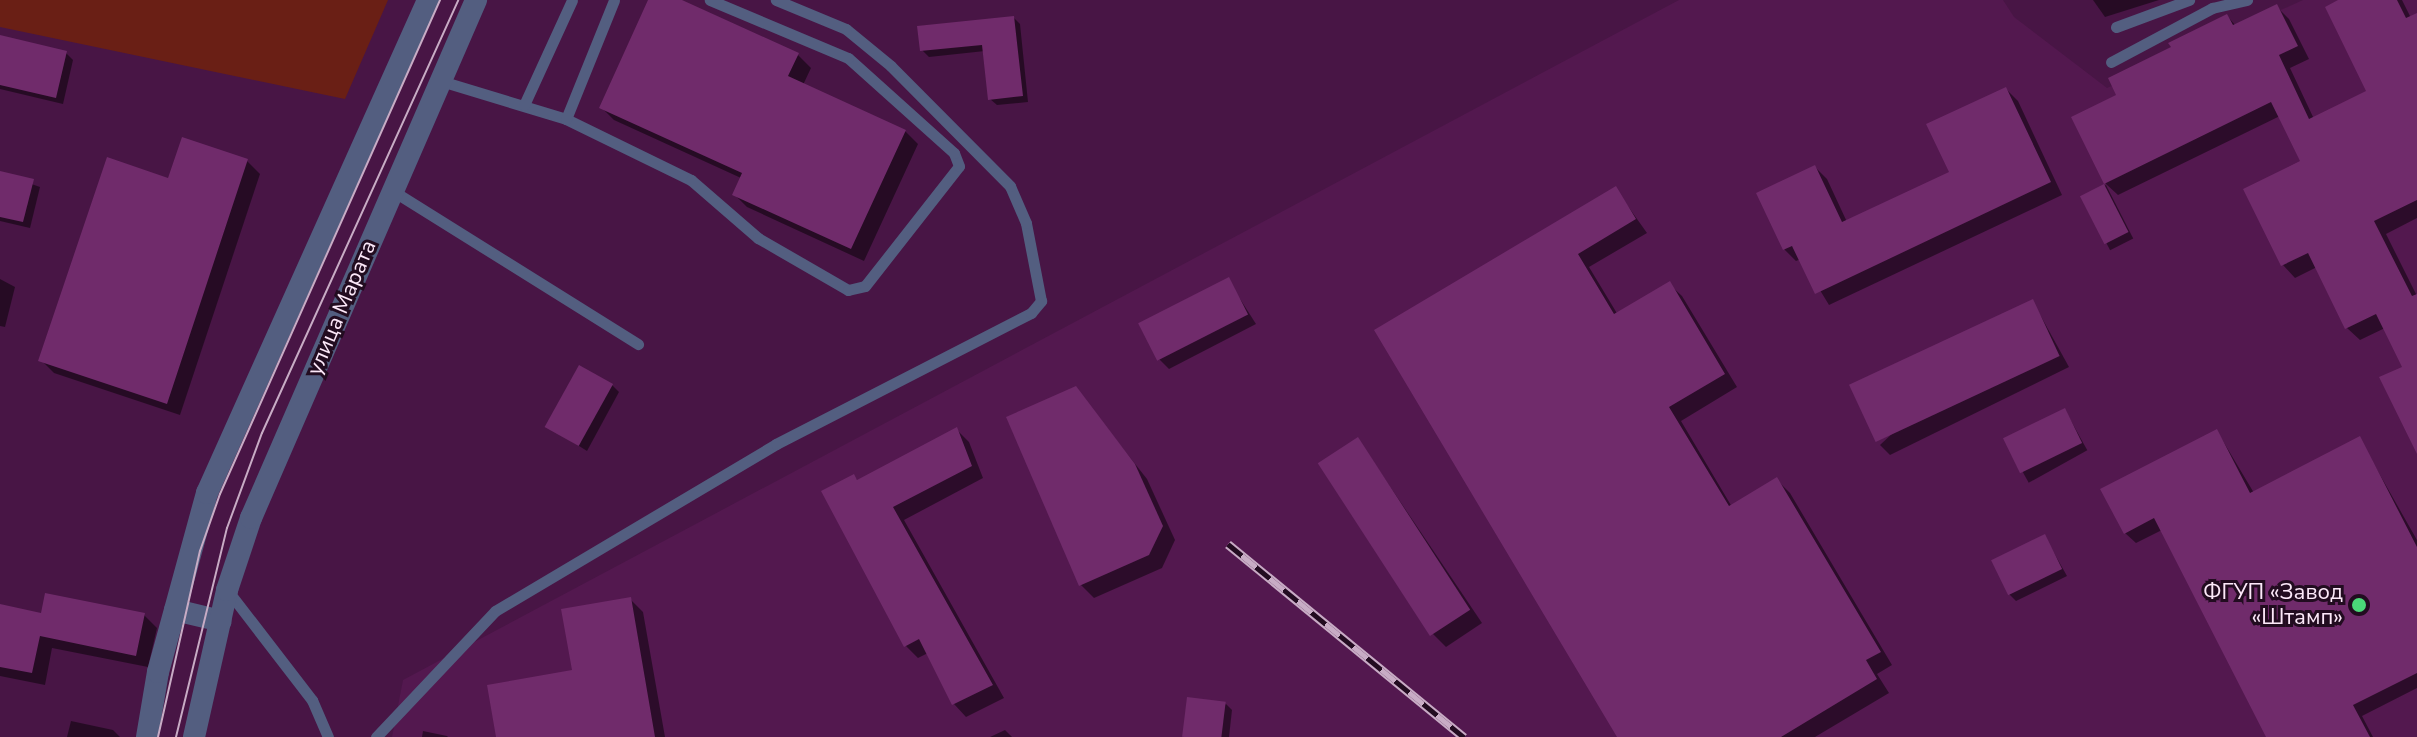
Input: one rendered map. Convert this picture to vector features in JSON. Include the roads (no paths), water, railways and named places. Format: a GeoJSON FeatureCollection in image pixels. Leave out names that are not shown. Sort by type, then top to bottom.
{"type":"FeatureCollection","features":[{"type":"Feature","properties":{"kind":"street"},"geometry":{"type":"LineString","coordinates":[[147,737],[175,610],[207,493],[428,0]]}},
{"type":"Feature","properties":{"kind":"street","name":"улица Марата"},"geometry":{"type":"LineString","coordinates":[[194,737],[227,590],[251,518],[476,0]]}},
{"type":"Feature","properties":{"kind":"street"},"geometry":{"type":"LineString","coordinates":[[175,610],[221,621]]}},
{"type":"Feature","properties":{"kind":"lane"},"geometry":{"type":"LineString","coordinates":[[524,105],[572,0]]}},
{"type":"Feature","properties":{"kind":"lane"},"geometry":{"type":"LineString","coordinates":[[566,119],[614,0]]}},
{"type":"Feature","properties":{"kind":"lane"},"geometry":{"type":"LineString","coordinates":[[441,81],[566,119],[691,180],[758,238],[848,290],[865,286],[959,166],[954,153],[848,58],[710,0]]}},
{"type":"Feature","properties":{"kind":"lane"},"geometry":{"type":"LineString","coordinates":[[376,737],[495,611],[776,444],[1031,313],[1041,301],[1026,223],[1010,186],[891,66],[846,29],[776,0]]}},
{"type":"Feature","properties":{"kind":"lane"},"geometry":{"type":"LineString","coordinates":[[2116,27],[2189,0]]}},
{"type":"Feature","properties":{"kind":"lane"},"geometry":{"type":"LineString","coordinates":[[2111,62],[2212,8],[2247,0]]}},
{"type":"Feature","properties":{"kind":"lane"},"geometry":{"type":"LineString","coordinates":[[393,191],[638,344]]}},
{"type":"Feature","properties":{"kind":"lane"},"geometry":{"type":"LineString","coordinates":[[227,590],[312,700],[324,734]]}},
{"type":"Feature","properties":{"kind":"tram line"},"geometry":{"type":"LineString","coordinates":[[158,737],[200,551],[220,494],[440,0]]}},
{"type":"Feature","properties":{"kind":"tram line"},"geometry":{"type":"LineString","coordinates":[[176,737],[227,528],[262,433],[458,0]]}},
{"type":"Feature","properties":{"kind":"railway"},"geometry":{"type":"LineString","coordinates":[[1228,544],[1464,737]]}},
{"type":"Feature","properties":{"kind":"place","name":"ФГУП «Завод «Штамп»"},"geometry":{"type":"Point","coordinates":[2359,605]}}]}
